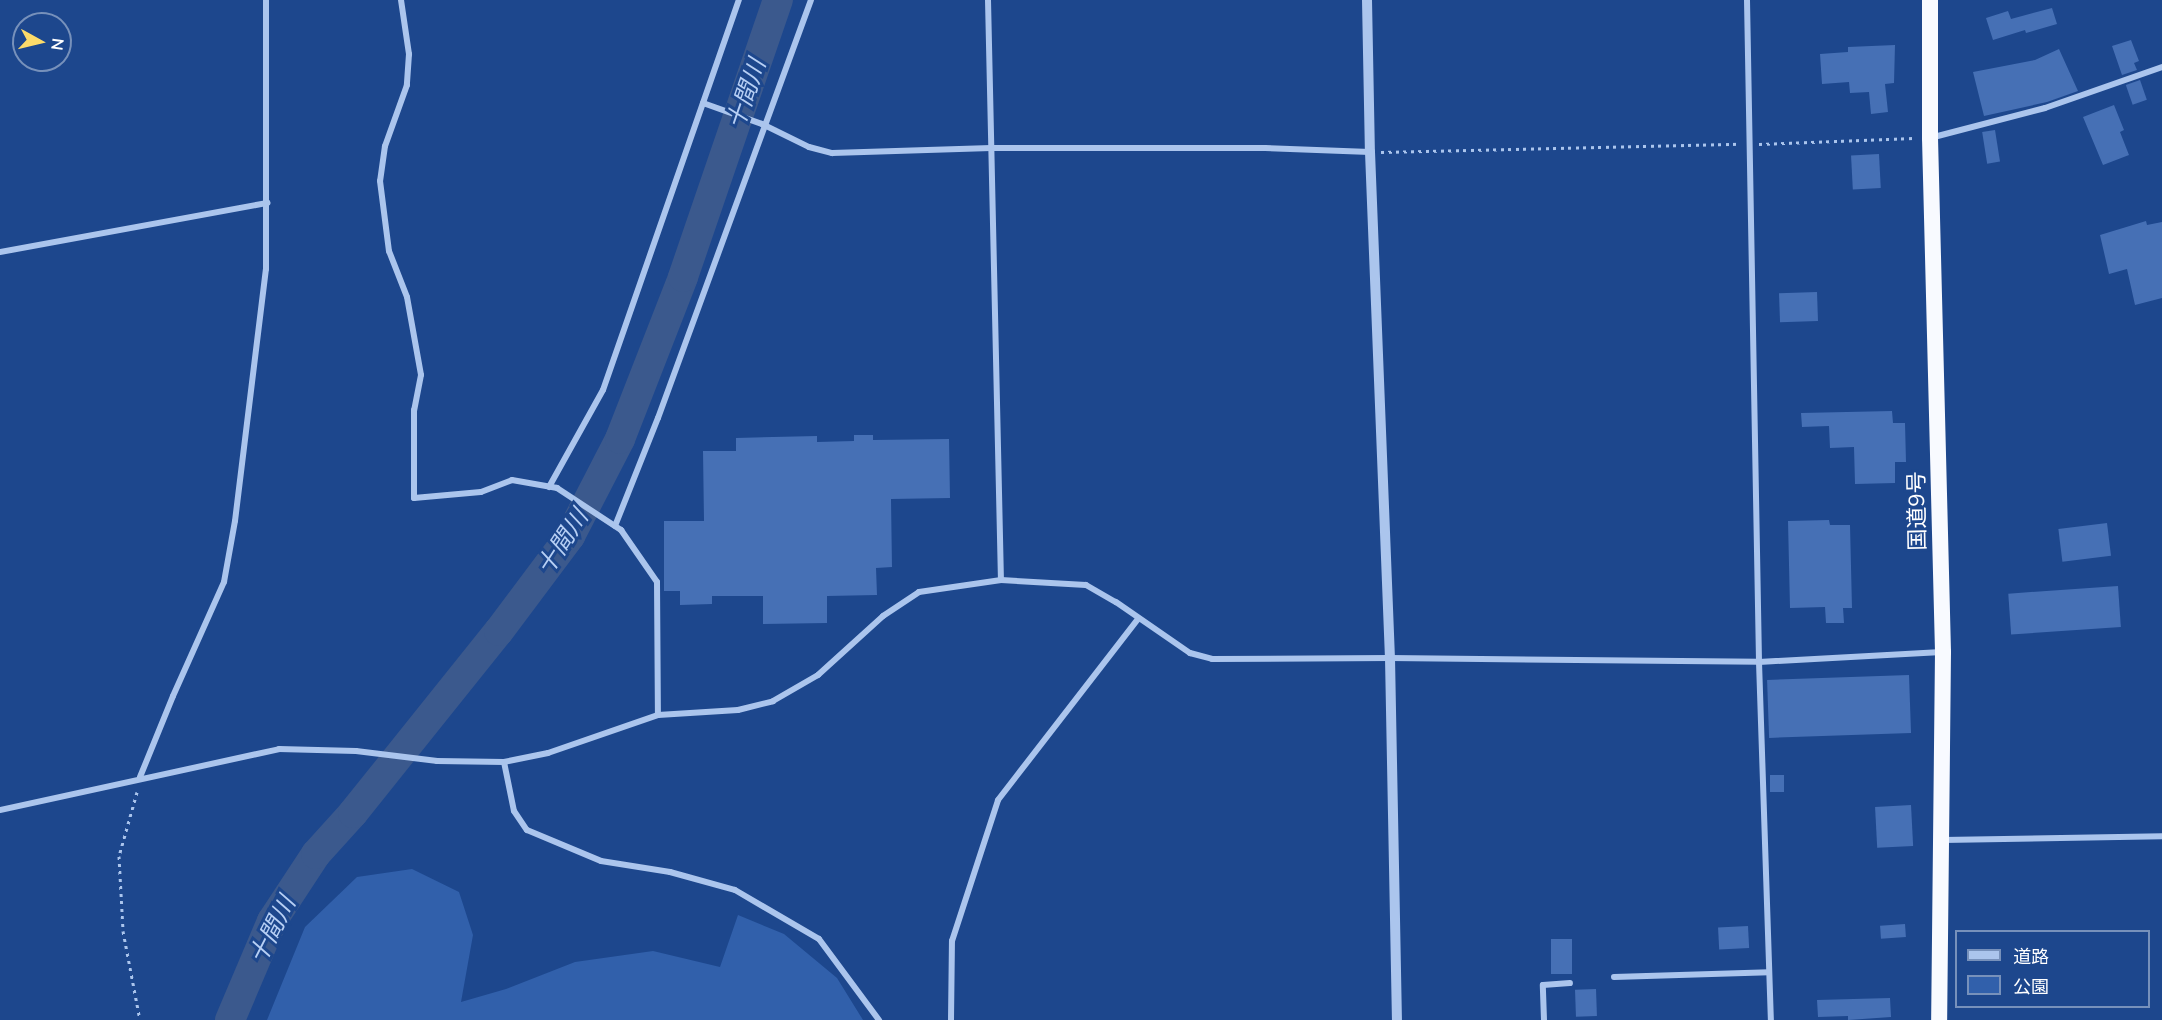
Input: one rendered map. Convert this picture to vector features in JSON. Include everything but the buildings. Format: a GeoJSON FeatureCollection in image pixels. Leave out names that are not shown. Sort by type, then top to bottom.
{"type":"FeatureCollection","features":[{"type":"Feature","properties":{"kind":"highway","name":"国道9号"},"geometry":{"type":"LineString","coordinates":[[1930,0],[1930,138],[1943,652],[1943,840],[1939,1020]]}},
{"type":"Feature","properties":{"kind":"street"},"geometry":{"type":"LineString","coordinates":[[140,777],[224,582],[235,521],[266,269],[268,203],[266,0]]}},
{"type":"Feature","properties":{"kind":"street"},"geometry":{"type":"LineString","coordinates":[[400,0],[409,54],[407,85],[386,146],[380,181],[389,251],[407,297],[420,375],[414,410],[414,498],[481,492],[512,480],[556,489],[621,530],[657,582],[658,715]]}},
{"type":"Feature","properties":{"kind":"street"},"geometry":{"type":"LineString","coordinates":[[549,487],[603,390],[739,0]]}},
{"type":"Feature","properties":{"kind":"street"},"geometry":{"type":"LineString","coordinates":[[615,526],[658,418],[811,0]]}},
{"type":"Feature","properties":{"kind":"street"},"geometry":{"type":"LineString","coordinates":[[988,0],[1001,580]]}},
{"type":"Feature","properties":{"kind":"street"},"geometry":{"type":"LineString","coordinates":[[1367,0],[1370,152],[1390,658],[1397,1020]]}},
{"type":"Feature","properties":{"kind":"street"},"geometry":{"type":"LineString","coordinates":[[1747,0],[1759,662],[1771,1020]]}},
{"type":"Feature","properties":{"kind":"street"},"geometry":{"type":"LineString","coordinates":[[1930,138],[2045,108],[2162,67]]}},
{"type":"Feature","properties":{"kind":"street"},"geometry":{"type":"LineString","coordinates":[[703,103],[764,125],[809,147],[832,153],[991,148],[1265,148],[1370,152]]}},
{"type":"Feature","properties":{"kind":"street"},"geometry":{"type":"LineString","coordinates":[[0,252],[268,203]]}},
{"type":"Feature","properties":{"kind":"street"},"geometry":{"type":"LineString","coordinates":[[0,810],[140,777],[279,749],[356,751],[437,761],[504,762],[548,753],[658,715],[738,710],[773,701],[818,675],[883,616],[919,592],[1001,580],[1086,585],[1116,602],[1190,653],[1212,660],[1390,658],[1759,662],[1943,652]]}},
{"type":"Feature","properties":{"kind":"street"},"geometry":{"type":"LineString","coordinates":[[951,1020],[952,941],[998,800],[1138,619]]}},
{"type":"Feature","properties":{"kind":"street"},"geometry":{"type":"LineString","coordinates":[[504,762],[514,811],[526,830],[601,861],[670,872],[735,890],[819,939],[879,1020]]}},
{"type":"Feature","properties":{"kind":"street"},"geometry":{"type":"LineString","coordinates":[[1943,840],[2162,836]]}},
{"type":"Feature","properties":{"kind":"street"},"geometry":{"type":"LineString","coordinates":[[1614,977],[1769,972]]}},
{"type":"Feature","properties":{"kind":"street"},"geometry":{"type":"LineString","coordinates":[[1544,1020],[1543,986],[1570,982]]}},
{"type":"Feature","properties":{"kind":"path"},"geometry":{"type":"LineString","coordinates":[[1370,152],[1930,138]]}},
{"type":"Feature","properties":{"kind":"path"},"geometry":{"type":"LineString","coordinates":[[140,777],[119,856],[123,931],[140,1020]]}},
{"type":"Feature","properties":{"kind":"green space"},"geometry":{"type":"Polygon","coordinates":[[[412,869],[459,892],[473,935],[461,1002],[506,989],[575,962],[653,951],[720,967],[738,915],[784,934],[837,978],[863,1020],[267,1020],[305,927],[357,877],[412,869]]]}},
{"type":"Feature","properties":{"kind":"waterway","name":"十間川"},"geometry":{"type":"LineString","coordinates":[[230,1020],[272,921],[316,854],[353,813],[499,631],[570,536],[620,439],[683,277],[778,0]]}}]}
